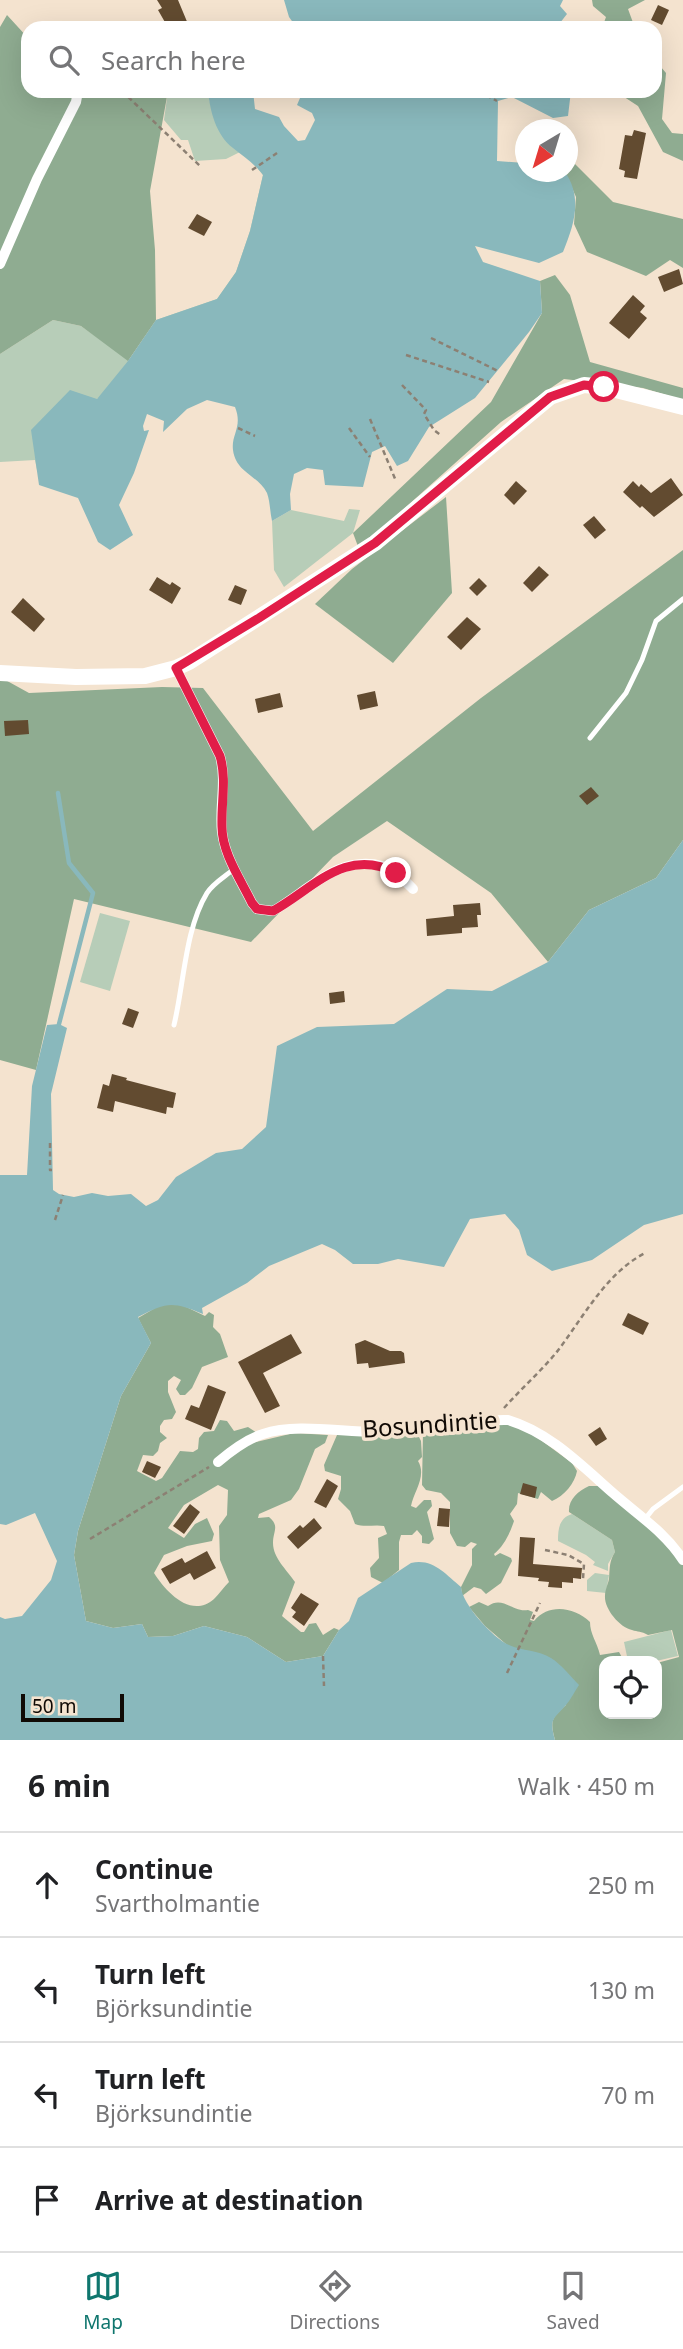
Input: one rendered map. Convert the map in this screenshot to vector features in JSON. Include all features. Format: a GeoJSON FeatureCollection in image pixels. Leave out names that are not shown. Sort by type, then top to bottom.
{"type":"FeatureCollection","features":[{"type":"Feature","properties":{"kind":"street"},"geometry":{"type":"LineString","coordinates":[[0,264],[77,98]]}},
{"type":"Feature","properties":{"kind":"street"},"geometry":{"type":"LineString","coordinates":[[0,673],[76,677],[145,676],[176,668],[270,612],[375,543],[550,397],[584,385],[604,387],[683,407]]}},
{"type":"Feature","properties":{"kind":"street"},"geometry":{"type":"LineString","coordinates":[[176,668],[220,756],[224,770],[224,844],[257,909],[273,911],[331,872],[347,866],[382,866],[396,873],[413,889]]}},
{"type":"Feature","properties":{"kind":"street","name":"Bosundintie"},"geometry":{"type":"LineString","coordinates":[[218,1462],[249,1441],[263,1434],[280,1431],[296,1429],[373,1432],[508,1420],[540,1433],[584,1466],[667,1538],[683,1560]]}},
{"type":"Feature","properties":{"kind":"lane"},"geometry":{"type":"LineString","coordinates":[[590,738],[626,693],[656,621],[683,599]]}},
{"type":"Feature","properties":{"kind":"lane"},"geometry":{"type":"LineString","coordinates":[[174,1024],[188,946],[200,908],[207,892],[235,868]]}},
{"type":"Feature","properties":{"kind":"lane"},"geometry":{"type":"LineString","coordinates":[[645,1519],[653,1509],[683,1487]]}},
{"type":"Feature","properties":{"kind":"path"},"geometry":{"type":"LineString","coordinates":[[129,98],[200,166]]}},
{"type":"Feature","properties":{"kind":"path"},"geometry":{"type":"LineString","coordinates":[[492,98],[497,101]]}},
{"type":"Feature","properties":{"kind":"path"},"geometry":{"type":"LineString","coordinates":[[252,170],[277,153]]}},
{"type":"Feature","properties":{"kind":"path"},"geometry":{"type":"LineString","coordinates":[[431,338],[498,371]]}},
{"type":"Feature","properties":{"kind":"path"},"geometry":{"type":"LineString","coordinates":[[406,355],[489,382]]}},
{"type":"Feature","properties":{"kind":"path"},"geometry":{"type":"LineString","coordinates":[[402,385],[424,406],[424,414],[434,430],[442,436]]}},
{"type":"Feature","properties":{"kind":"path"},"geometry":{"type":"LineString","coordinates":[[370,419],[396,481]]}},
{"type":"Feature","properties":{"kind":"path"},"geometry":{"type":"LineString","coordinates":[[237,428],[255,436]]}},
{"type":"Feature","properties":{"kind":"path"},"geometry":{"type":"LineString","coordinates":[[349,428],[370,457]]}},
{"type":"Feature","properties":{"kind":"path"},"geometry":{"type":"LineString","coordinates":[[50,1143],[52,1170]]}},
{"type":"Feature","properties":{"kind":"path"},"geometry":{"type":"LineString","coordinates":[[55,1220],[63,1195]]}},
{"type":"Feature","properties":{"kind":"path"},"geometry":{"type":"LineString","coordinates":[[496,1420],[554,1355],[614,1276],[629,1262],[645,1253]]}},
{"type":"Feature","properties":{"kind":"path"},"geometry":{"type":"LineString","coordinates":[[90,1539],[218,1462]]}},
{"type":"Feature","properties":{"kind":"path"},"geometry":{"type":"LineString","coordinates":[[545,1550],[568,1555],[584,1564],[583,1579]]}},
{"type":"Feature","properties":{"kind":"path"},"geometry":{"type":"LineString","coordinates":[[507,1673],[540,1603]]}},
{"type":"Feature","properties":{"kind":"path"},"geometry":{"type":"LineString","coordinates":[[323,1656],[324,1686]]}},
{"type":"Feature","properties":{"kind":"green space"},"geometry":{"type":"Polygon","coordinates":[[[592,0],[645,0],[628,9],[632,21],[605,21],[606,17],[593,6],[592,0]]]}},
{"type":"Feature","properties":{"kind":"green space"},"geometry":{"type":"Polygon","coordinates":[[[7,15],[21,30],[21,98],[167,98],[150,191],[155,250],[156,320],[128,361],[81,326],[53,320],[0,354],[0,27],[7,15]]]}},
{"type":"Feature","properties":{"kind":"green space"},"geometry":{"type":"Polygon","coordinates":[[[662,68],[666,73],[662,119],[672,133],[683,134],[683,161],[663,152],[638,106],[626,98],[662,98],[662,68]]]}},
{"type":"Feature","properties":{"kind":"green space"},"geometry":{"type":"Polygon","coordinates":[[[167,98],[209,98],[218,125],[228,141],[240,152],[226,159],[195,161],[188,140],[181,140],[164,120],[167,98]]]}},
{"type":"Feature","properties":{"kind":"green space"},"geometry":{"type":"Polygon","coordinates":[[[268,163],[269,279],[97,399],[37,470],[35,460],[0,462],[0,354],[53,320],[81,326],[129,360],[156,320],[217,299],[236,272],[250,231],[263,175],[258,169],[268,163]]]}},
{"type":"Feature","properties":{"kind":"green space"},"geometry":{"type":"Polygon","coordinates":[[[578,167],[613,202],[683,219],[683,268],[670,260],[646,276],[587,252],[574,224],[576,197],[569,182],[578,182],[578,167]]]}},
{"type":"Feature","properties":{"kind":"green space"},"geometry":{"type":"Polygon","coordinates":[[[555,275],[570,295],[590,362],[683,388],[683,400],[643,388],[564,379],[501,422],[359,549],[353,533],[491,402],[542,313],[540,281],[555,275]]]}},
{"type":"Feature","properties":{"kind":"green space"},"geometry":{"type":"Polygon","coordinates":[[[446,497],[452,593],[393,663],[315,604],[352,569],[446,497]]]}},
{"type":"Feature","properties":{"kind":"green space"},"geometry":{"type":"Polygon","coordinates":[[[349,509],[360,510],[353,533],[284,587],[274,570],[272,521],[291,510],[344,521],[349,509]]]}},
{"type":"Feature","properties":{"kind":"green space"},"geometry":{"type":"Polygon","coordinates":[[[683,550],[683,840],[656,878],[589,910],[548,962],[491,893],[387,821],[333,857],[251,942],[74,899],[36,1070],[0,1060],[0,677],[29,693],[162,687],[203,688],[313,831],[481,698],[683,550]]]}},
{"type":"Feature","properties":{"kind":"green space"},"geometry":{"type":"Polygon","coordinates":[[[100,913],[130,921],[110,991],[80,982],[100,913]]]}},
{"type":"Feature","properties":{"kind":"green space"},"geometry":{"type":"Polygon","coordinates":[[[178,1303],[205,1316],[209,1312],[214,1315],[213,1327],[220,1334],[228,1357],[202,1367],[192,1388],[185,1395],[180,1395],[176,1389],[181,1380],[174,1376],[168,1381],[168,1392],[176,1412],[172,1419],[164,1420],[160,1426],[160,1432],[167,1438],[160,1443],[153,1456],[143,1455],[137,1471],[156,1481],[162,1478],[180,1451],[193,1452],[198,1449],[199,1438],[204,1432],[214,1431],[220,1420],[227,1421],[234,1431],[248,1427],[257,1433],[252,1443],[294,1433],[328,1435],[325,1443],[315,1449],[299,1489],[291,1500],[259,1514],[258,1518],[269,1517],[274,1523],[275,1554],[295,1582],[282,1616],[301,1632],[304,1632],[309,1624],[316,1623],[323,1635],[334,1628],[339,1630],[323,1656],[286,1662],[247,1637],[204,1626],[173,1636],[148,1637],[142,1624],[113,1628],[86,1621],[74,1555],[78,1531],[121,1396],[151,1343],[138,1318],[162,1304],[178,1303]],[[218,1485],[184,1505],[168,1528],[184,1538],[195,1524],[207,1518],[214,1534],[212,1541],[187,1546],[164,1555],[154,1573],[172,1595],[188,1605],[197,1606],[214,1599],[229,1582],[220,1560],[219,1526],[227,1515],[228,1490],[218,1485]]]}},
{"type":"Feature","properties":{"kind":"green space"},"geometry":{"type":"Polygon","coordinates":[[[519,1424],[572,1463],[577,1471],[576,1476],[565,1492],[552,1501],[541,1492],[538,1499],[518,1493],[517,1504],[510,1514],[514,1521],[509,1535],[494,1554],[495,1556],[500,1553],[512,1561],[501,1583],[486,1594],[474,1587],[462,1596],[461,1587],[472,1565],[472,1549],[477,1544],[471,1542],[465,1547],[457,1546],[450,1533],[450,1502],[441,1493],[426,1490],[422,1485],[423,1432],[477,1425],[519,1424]]]}},
{"type":"Feature","properties":{"kind":"green space"},"geometry":{"type":"Polygon","coordinates":[[[417,1433],[421,1441],[422,1457],[418,1461],[421,1472],[411,1506],[416,1508],[424,1500],[431,1500],[432,1506],[427,1512],[434,1539],[429,1544],[422,1543],[422,1536],[417,1530],[412,1535],[401,1535],[399,1570],[383,1583],[371,1577],[370,1568],[379,1558],[378,1538],[387,1534],[384,1526],[355,1524],[350,1511],[338,1499],[341,1476],[325,1471],[324,1465],[337,1435],[417,1433]]]}},
{"type":"Feature","properties":{"kind":"green space"},"geometry":{"type":"Polygon","coordinates":[[[589,1486],[600,1486],[658,1534],[683,1563],[683,1740],[555,1740],[553,1720],[566,1705],[469,1607],[479,1602],[488,1606],[503,1603],[533,1612],[530,1620],[534,1621],[554,1609],[569,1610],[584,1617],[590,1622],[600,1655],[619,1652],[621,1656],[599,1656],[599,1719],[662,1719],[662,1662],[679,1657],[672,1630],[648,1635],[627,1628],[617,1621],[610,1611],[605,1596],[615,1552],[612,1540],[569,1512],[574,1496],[589,1486]]]}},
{"type":"Feature","properties":{"kind":"green space"},"geometry":{"type":"Polygon","coordinates":[[[572,1514],[612,1540],[615,1552],[608,1564],[608,1571],[593,1565],[595,1562],[586,1555],[558,1541],[562,1521],[572,1514]]]}},
{"type":"Feature","properties":{"kind":"green space"},"geometry":{"type":"Polygon","coordinates":[[[595,1573],[609,1575],[606,1593],[587,1591],[587,1580],[595,1573]]]}},
{"type":"Feature","properties":{"kind":"green space"},"geometry":{"type":"Polygon","coordinates":[[[671,1630],[678,1656],[662,1660],[662,1656],[627,1656],[624,1642],[671,1630]]]}},
{"type":"Feature","properties":{"kind":"water"},"geometry":{"type":"Polygon","coordinates":[[[284,0],[563,0],[560,6],[567,14],[562,21],[292,21],[284,0]]]}},
{"type":"Feature","properties":{"kind":"water"},"geometry":{"type":"Polygon","coordinates":[[[209,98],[254,98],[255,109],[279,117],[298,141],[305,140],[315,120],[312,113],[297,105],[300,98],[508,98],[498,101],[497,161],[515,162],[515,182],[571,182],[575,202],[573,222],[563,252],[539,263],[475,246],[483,262],[540,281],[542,313],[475,398],[429,427],[408,461],[397,466],[385,446],[372,452],[363,487],[325,485],[323,470],[307,468],[294,474],[290,494],[291,510],[272,521],[267,493],[235,458],[233,444],[238,420],[235,407],[207,400],[187,409],[163,432],[164,421],[147,414],[143,426],[144,431],[149,430],[119,505],[133,535],[110,550],[98,542],[78,498],[39,485],[31,430],[70,390],[97,399],[156,320],[217,299],[236,272],[250,231],[263,175],[227,143],[218,130],[209,98]]]}},
{"type":"Feature","properties":{"kind":"water"},"geometry":{"type":"Polygon","coordinates":[[[514,98],[570,98],[568,116],[553,118],[514,98]]]}},
{"type":"Feature","properties":{"kind":"water"},"geometry":{"type":"Polygon","coordinates":[[[683,840],[683,1214],[644,1225],[592,1260],[552,1271],[527,1255],[519,1230],[505,1214],[470,1219],[444,1267],[398,1259],[378,1264],[353,1264],[322,1244],[269,1266],[247,1283],[202,1308],[203,1314],[170,1305],[156,1308],[138,1317],[151,1343],[121,1396],[78,1531],[74,1555],[86,1621],[113,1628],[142,1624],[148,1637],[173,1636],[204,1626],[247,1637],[286,1662],[323,1656],[339,1630],[349,1621],[358,1598],[411,1563],[432,1565],[461,1587],[472,1611],[502,1641],[551,1658],[579,1685],[553,1720],[555,1740],[0,1740],[0,1617],[5,1619],[22,1616],[51,1580],[57,1561],[35,1513],[6,1525],[0,1524],[0,1175],[27,1175],[32,1086],[47,1025],[59,1024],[67,1028],[51,1094],[53,1190],[74,1197],[92,1193],[108,1196],[131,1194],[146,1206],[158,1200],[176,1177],[216,1153],[242,1149],[266,1127],[277,1046],[317,1027],[394,1024],[447,989],[492,991],[548,962],[589,910],[656,878],[683,840]]]}},
{"type":"Feature","properties":{"kind":"building"},"geometry":{"type":"Polygon","coordinates":[[[157,0],[178,0],[187,21],[164,21],[158,10],[162,8],[157,0]]]}},
{"type":"Feature","properties":{"kind":"building"},"geometry":{"type":"Polygon","coordinates":[[[658,5],[669,10],[662,25],[662,21],[651,20],[658,5]]]}},
{"type":"Feature","properties":{"kind":"building"},"geometry":{"type":"Polygon","coordinates":[[[634,130],[646,133],[637,179],[624,177],[625,171],[619,169],[625,135],[632,136],[634,130]]]}},
{"type":"Feature","properties":{"kind":"building"},"geometry":{"type":"Polygon","coordinates":[[[197,214],[212,222],[204,236],[188,228],[197,214]]]}},
{"type":"Feature","properties":{"kind":"building"},"geometry":{"type":"Polygon","coordinates":[[[679,269],[683,284],[664,292],[658,277],[679,269]]]}},
{"type":"Feature","properties":{"kind":"building"},"geometry":{"type":"Polygon","coordinates":[[[633,295],[645,306],[640,312],[647,318],[629,339],[609,323],[633,295]]]}},
{"type":"Feature","properties":{"kind":"building"},"geometry":{"type":"Polygon","coordinates":[[[671,478],[683,495],[654,517],[623,492],[633,481],[651,493],[671,478]]]}},
{"type":"Feature","properties":{"kind":"building"},"geometry":{"type":"Polygon","coordinates":[[[516,481],[527,491],[514,505],[504,495],[516,481]]]}},
{"type":"Feature","properties":{"kind":"building"},"geometry":{"type":"Polygon","coordinates":[[[594,516],[606,530],[595,539],[583,525],[594,516]]]}},
{"type":"Feature","properties":{"kind":"building"},"geometry":{"type":"Polygon","coordinates":[[[539,566],[549,575],[532,592],[523,583],[539,566]]]}},
{"type":"Feature","properties":{"kind":"building"},"geometry":{"type":"Polygon","coordinates":[[[157,577],[181,588],[172,604],[149,590],[157,577]]]}},
{"type":"Feature","properties":{"kind":"building"},"geometry":{"type":"Polygon","coordinates":[[[479,578],[487,586],[477,596],[469,588],[479,578]]]}},
{"type":"Feature","properties":{"kind":"building"},"geometry":{"type":"Polygon","coordinates":[[[235,585],[247,590],[241,605],[228,600],[235,585]]]}},
{"type":"Feature","properties":{"kind":"building"},"geometry":{"type":"Polygon","coordinates":[[[23,598],[45,619],[34,632],[11,612],[23,598]]]}},
{"type":"Feature","properties":{"kind":"building"},"geometry":{"type":"Polygon","coordinates":[[[467,617],[481,629],[461,650],[447,637],[467,617]]]}},
{"type":"Feature","properties":{"kind":"building"},"geometry":{"type":"Polygon","coordinates":[[[375,691],[378,706],[360,710],[357,695],[375,691]]]}},
{"type":"Feature","properties":{"kind":"building"},"geometry":{"type":"Polygon","coordinates":[[[280,693],[283,707],[258,713],[255,699],[280,693]]]}},
{"type":"Feature","properties":{"kind":"building"},"geometry":{"type":"Polygon","coordinates":[[[28,720],[29,734],[5,736],[4,721],[28,720]]]}},
{"type":"Feature","properties":{"kind":"building"},"geometry":{"type":"Polygon","coordinates":[[[591,787],[599,796],[587,805],[579,796],[591,787]]]}},
{"type":"Feature","properties":{"kind":"building"},"geometry":{"type":"Polygon","coordinates":[[[480,903],[478,927],[462,928],[462,933],[427,936],[426,919],[454,916],[453,905],[480,903]]]}},
{"type":"Feature","properties":{"kind":"building"},"geometry":{"type":"Polygon","coordinates":[[[344,991],[345,1002],[330,1004],[329,993],[344,991]]]}},
{"type":"Feature","properties":{"kind":"building"},"geometry":{"type":"Polygon","coordinates":[[[128,1008],[139,1012],[133,1028],[122,1024],[128,1008]]]}},
{"type":"Feature","properties":{"kind":"building"},"geometry":{"type":"Polygon","coordinates":[[[112,1074],[176,1093],[173,1108],[167,1107],[166,1114],[115,1101],[113,1112],[97,1108],[103,1084],[109,1086],[112,1074]]]}},
{"type":"Feature","properties":{"kind":"building"},"geometry":{"type":"Polygon","coordinates":[[[628,1313],[649,1323],[643,1335],[622,1325],[628,1313]]]}},
{"type":"Feature","properties":{"kind":"building"},"geometry":{"type":"Polygon","coordinates":[[[291,1334],[302,1353],[263,1373],[280,1406],[265,1413],[238,1362],[291,1334]]]}},
{"type":"Feature","properties":{"kind":"building"},"geometry":{"type":"Polygon","coordinates":[[[365,1340],[390,1351],[401,1351],[404,1353],[405,1363],[369,1368],[368,1363],[357,1364],[355,1344],[365,1340]]]}},
{"type":"Feature","properties":{"kind":"building"},"geometry":{"type":"Polygon","coordinates":[[[208,1385],[226,1392],[211,1430],[185,1419],[191,1405],[199,1408],[208,1385]]]}},
{"type":"Feature","properties":{"kind":"building"},"geometry":{"type":"Polygon","coordinates":[[[600,1427],[607,1439],[596,1446],[588,1435],[600,1427]]]}},
{"type":"Feature","properties":{"kind":"building"},"geometry":{"type":"Polygon","coordinates":[[[147,1461],[161,1467],[155,1478],[142,1472],[147,1461]]]}},
{"type":"Feature","properties":{"kind":"building"},"geometry":{"type":"Polygon","coordinates":[[[327,1479],[338,1486],[326,1508],[314,1502],[327,1479]]]}},
{"type":"Feature","properties":{"kind":"building"},"geometry":{"type":"Polygon","coordinates":[[[523,1483],[537,1487],[535,1498],[520,1494],[523,1483]]]}},
{"type":"Feature","properties":{"kind":"building"},"geometry":{"type":"Polygon","coordinates":[[[190,1504],[200,1512],[184,1534],[173,1526],[190,1504]]]}},
{"type":"Feature","properties":{"kind":"building"},"geometry":{"type":"Polygon","coordinates":[[[439,1508],[450,1509],[449,1527],[437,1526],[439,1508]]]}},
{"type":"Feature","properties":{"kind":"building"},"geometry":{"type":"Polygon","coordinates":[[[314,1518],[322,1528],[298,1549],[287,1537],[300,1525],[303,1528],[314,1518]]]}},
{"type":"Feature","properties":{"kind":"building"},"geometry":{"type":"Polygon","coordinates":[[[520,1537],[535,1538],[533,1564],[582,1568],[581,1579],[573,1578],[573,1583],[562,1582],[562,1588],[548,1587],[549,1582],[538,1581],[539,1578],[518,1576],[520,1537]]]}},
{"type":"Feature","properties":{"kind":"building"},"geometry":{"type":"Polygon","coordinates":[[[207,1551],[216,1568],[194,1580],[190,1573],[170,1584],[161,1569],[182,1558],[185,1563],[207,1551]]]}},
{"type":"Feature","properties":{"kind":"building"},"geometry":{"type":"Polygon","coordinates":[[[301,1593],[319,1604],[304,1626],[292,1617],[296,1612],[291,1608],[301,1593]]]}},
{"type":"Feature","properties":{"kind":"waterway"},"geometry":{"type":"LineString","coordinates":[[58,793],[69,863],[93,893],[59,1024]]}},
{"type":"Feature","properties":{"kind":"route"},"geometry":{"type":"LineString","coordinates":[[396,873],[382,866],[347,866],[331,872],[273,911],[257,909],[224,844],[224,770],[220,756],[176,668],[375,543],[550,397],[568,388],[584,385],[604,387]]}}]}
